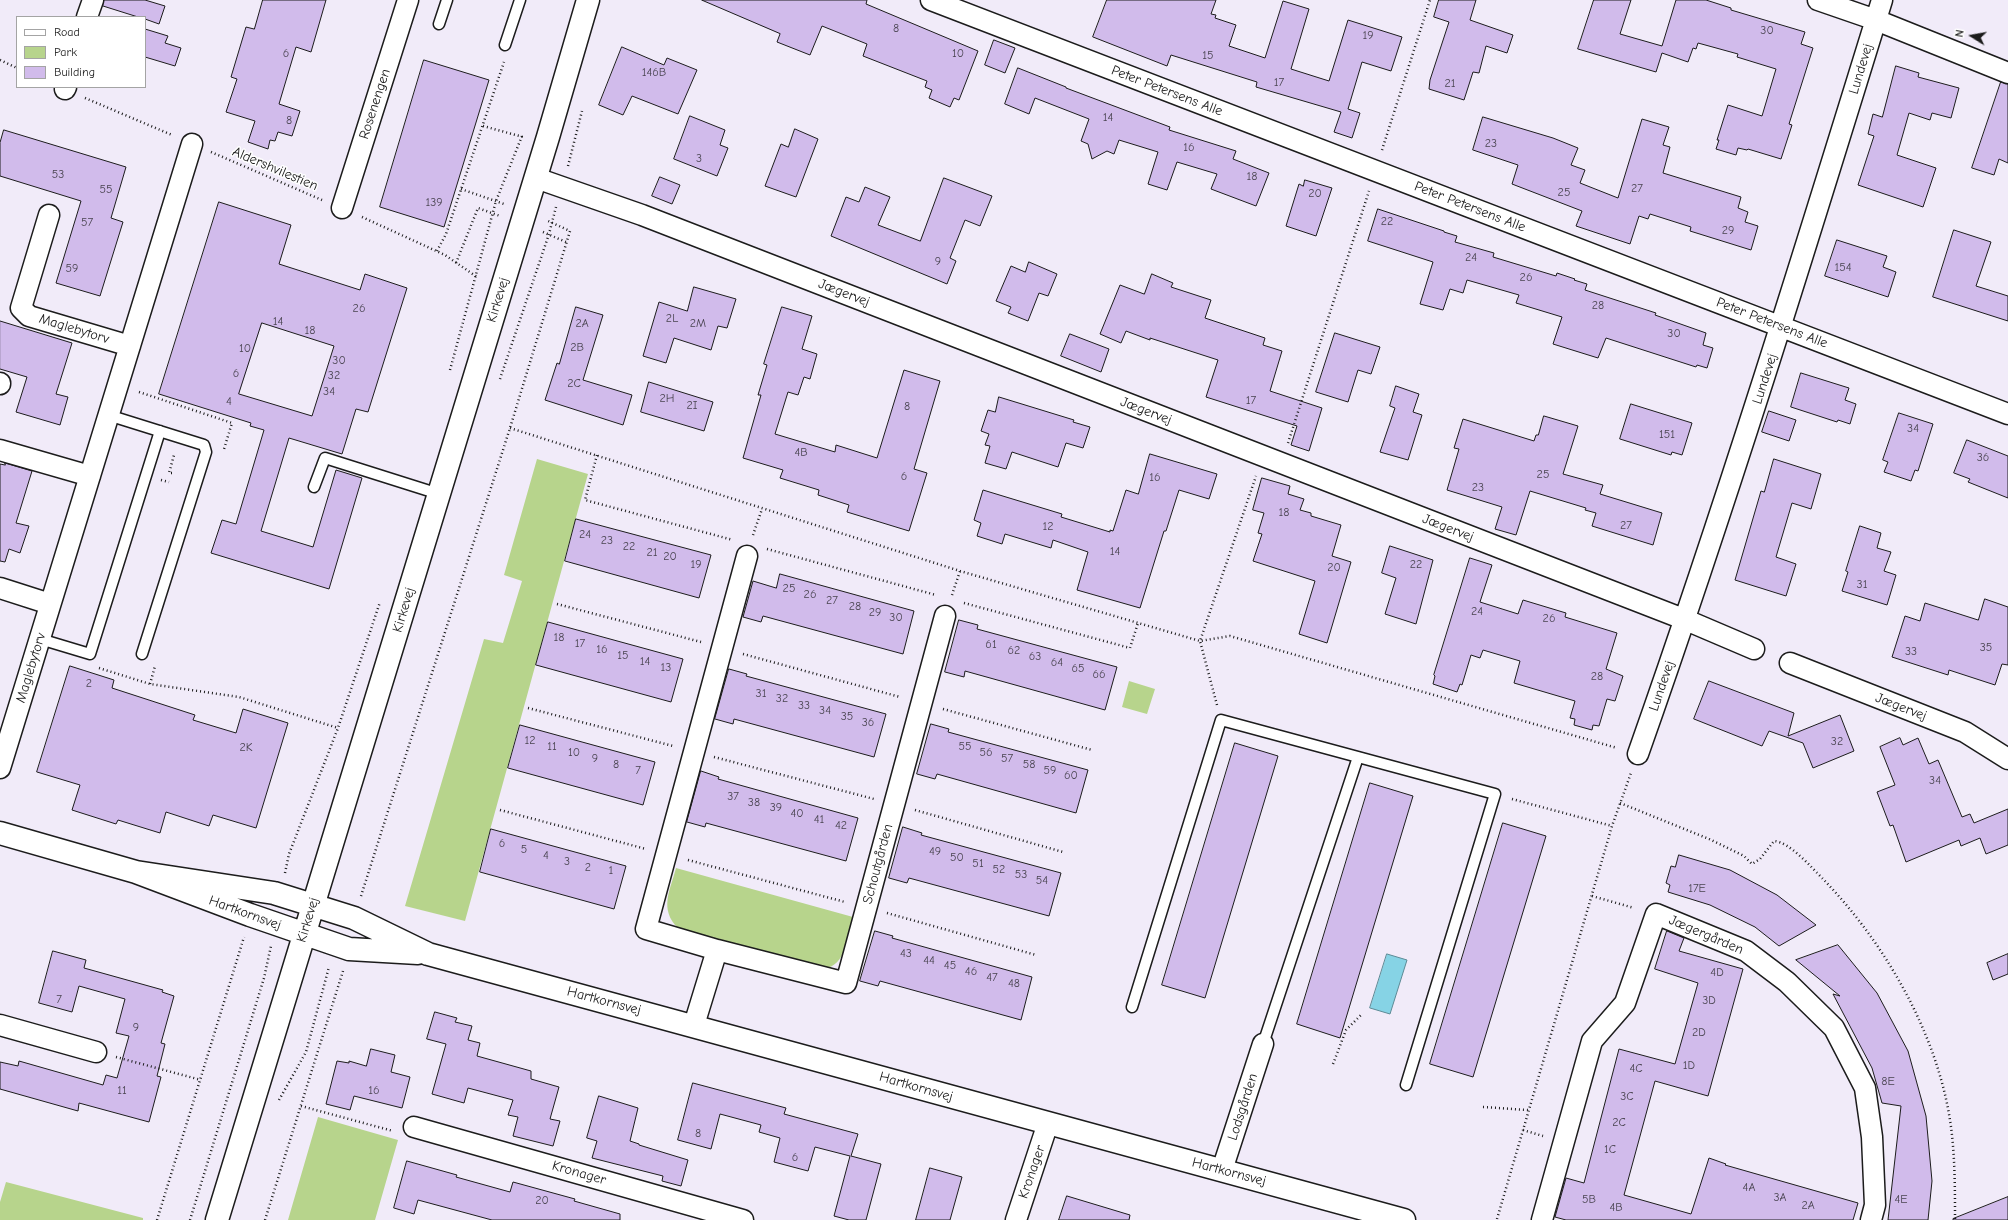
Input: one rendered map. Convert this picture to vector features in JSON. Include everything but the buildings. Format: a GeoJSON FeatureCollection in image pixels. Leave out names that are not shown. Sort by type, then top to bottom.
{"type":"FeatureCollection","features":[{"type":"Feature","properties":{"kind":"street"},"geometry":{"type":"LineString","coordinates":[[87,16],[93,0]]}},
{"type":"Feature","properties":{"kind":"street","name":"Rosenengen"},"geometry":{"type":"LineString","coordinates":[[342,208],[408,0]]}},
{"type":"Feature","properties":{"kind":"street","name":"Kirkevej"},"geometry":{"type":"LineString","coordinates":[[218,1220],[536,178],[588,0]]}},
{"type":"Feature","properties":{"kind":"street","name":"Peter Petersens Alle"},"geometry":{"type":"LineString","coordinates":[[931,0],[2008,414]]}},
{"type":"Feature","properties":{"kind":"street"},"geometry":{"type":"LineString","coordinates":[[1818,0],[1876,20],[2008,73]]}},
{"type":"Feature","properties":{"kind":"street","name":"Lundevej"},"geometry":{"type":"LineString","coordinates":[[1638,754],[1686,620],[1782,326],[1882,0]]}},
{"type":"Feature","properties":{"kind":"street","name":"Maglebytorv"},"geometry":{"type":"LineString","coordinates":[[0,768],[6,729],[40,639],[192,144]]}},
{"type":"Feature","properties":{"kind":"street","name":"Jægervej"},"geometry":{"type":"LineString","coordinates":[[536,178],[642,215],[1686,620],[1754,649]]}},
{"type":"Feature","properties":{"kind":"street","name":"Maglebytorv"},"geometry":{"type":"LineString","coordinates":[[49,215],[21,308],[29,316],[130,346]]}},
{"type":"Feature","properties":{"kind":"street"},"geometry":{"type":"LineString","coordinates":[[0,450],[90,476]]}},
{"type":"Feature","properties":{"kind":"street","name":"Schoutgården"},"geometry":{"type":"LineString","coordinates":[[749,550],[646,929],[717,950],[846,983],[946,616]]}},
{"type":"Feature","properties":{"kind":"street"},"geometry":{"type":"LineString","coordinates":[[0,588],[50,604]]}},
{"type":"Feature","properties":{"kind":"street","name":"Jægervej"},"geometry":{"type":"LineString","coordinates":[[1790,663],[1965,732],[2008,759]]}},
{"type":"Feature","properties":{"kind":"street","name":"Hartkornsvej"},"geometry":{"type":"LineString","coordinates":[[0,833],[136,872],[250,915],[349,949],[428,954]]}},
{"type":"Feature","properties":{"kind":"street","name":"Hartkornsvej"},"geometry":{"type":"LineString","coordinates":[[136,872],[281,895],[354,918],[428,954],[694,1025],[1404,1220]]}},
{"type":"Feature","properties":{"kind":"street","name":"Jægergården"},"geometry":{"type":"LineString","coordinates":[[1542,1220],[1592,1041],[1625,1003],[1656,914],[1746,951],[1786,982],[1834,1028],[1865,1088],[1872,1137],[1875,1190],[1875,1205],[1871,1220]]}},
{"type":"Feature","properties":{"kind":"street"},"geometry":{"type":"LineString","coordinates":[[694,1025],[717,950]]}},
{"type":"Feature","properties":{"kind":"street"},"geometry":{"type":"LineString","coordinates":[[0,1025],[96,1052]]}},
{"type":"Feature","properties":{"kind":"street","name":"Lodsgården"},"geometry":{"type":"LineString","coordinates":[[1222,1170],[1263,1044]]}},
{"type":"Feature","properties":{"kind":"street","name":"Kronager"},"geometry":{"type":"LineString","coordinates":[[1016,1220],[1048,1123]]}},
{"type":"Feature","properties":{"kind":"street","name":"Kronager"},"geometry":{"type":"LineString","coordinates":[[414,1127],[744,1220]]}},
{"type":"Feature","properties":{"kind":"lane"},"geometry":{"type":"LineString","coordinates":[[439,24],[447,0]]}},
{"type":"Feature","properties":{"kind":"lane"},"geometry":{"type":"LineString","coordinates":[[505,45],[520,0]]}},
{"type":"Feature","properties":{"kind":"lane"},"geometry":{"type":"LineString","coordinates":[[108,415],[204,445],[206,452],[142,654]]}},
{"type":"Feature","properties":{"kind":"lane"},"geometry":{"type":"LineString","coordinates":[[40,639],[90,654],[160,432]]}},
{"type":"Feature","properties":{"kind":"lane"},"geometry":{"type":"LineString","coordinates":[[314,487],[325,458],[439,494]]}},
{"type":"Feature","properties":{"kind":"lane"},"geometry":{"type":"LineString","coordinates":[[1132,1007],[1221,720],[1495,794],[1406,1085]]}},
{"type":"Feature","properties":{"kind":"lane"},"geometry":{"type":"LineString","coordinates":[[1263,1044],[1358,757]]}},
{"type":"Feature","properties":{"kind":"path"},"geometry":{"type":"LineString","coordinates":[[1282,464],[1430,0]]}},
{"type":"Feature","properties":{"kind":"path"},"geometry":{"type":"LineString","coordinates":[[437,251],[446,234],[483,126],[505,57],[505,45]]}},
{"type":"Feature","properties":{"kind":"path"},"geometry":{"type":"LineString","coordinates":[[0,60],[16,68]]}},
{"type":"Feature","properties":{"kind":"path","name":"Aldershvilestien"},"geometry":{"type":"LineString","coordinates":[[65,88],[342,208],[437,251],[477,277]]}},
{"type":"Feature","properties":{"kind":"path"},"geometry":{"type":"LineString","coordinates":[[483,126],[546,144]]}},
{"type":"Feature","properties":{"kind":"path"},"geometry":{"type":"LineString","coordinates":[[449,375],[477,277],[496,201],[524,129]]}},
{"type":"Feature","properties":{"kind":"path"},"geometry":{"type":"LineString","coordinates":[[354,918],[510,428],[566,242]]}},
{"type":"Feature","properties":{"kind":"path"},"geometry":{"type":"LineString","coordinates":[[510,428],[960,571],[1200,641],[1230,636],[1638,754],[1612,826],[1497,1219]]}},
{"type":"Feature","properties":{"kind":"path"},"geometry":{"type":"LineString","coordinates":[[597,456],[585,500],[749,550],[943,597]]}},
{"type":"Feature","properties":{"kind":"path"},"geometry":{"type":"LineString","coordinates":[[1221,720],[1200,641],[1263,456]]}},
{"type":"Feature","properties":{"kind":"path"},"geometry":{"type":"LineString","coordinates":[[749,550],[762,509]]}},
{"type":"Feature","properties":{"kind":"path"},"geometry":{"type":"LineString","coordinates":[[281,895],[289,854],[338,728],[380,600]]}},
{"type":"Feature","properties":{"kind":"path"},"geometry":{"type":"LineString","coordinates":[[958,601],[1130,648],[1138,623]]}},
{"type":"Feature","properties":{"kind":"path"},"geometry":{"type":"LineString","coordinates":[[557,604],[1092,750]]}},
{"type":"Feature","properties":{"kind":"path"},"geometry":{"type":"LineString","coordinates":[[90,654],[100,669],[150,684],[239,697],[338,728]]}},
{"type":"Feature","properties":{"kind":"path"},"geometry":{"type":"LineString","coordinates":[[528,708],[894,804],[1063,852]]}},
{"type":"Feature","properties":{"kind":"path"},"geometry":{"type":"LineString","coordinates":[[1495,794],[1612,826]]}},
{"type":"Feature","properties":{"kind":"path"},"geometry":{"type":"LineString","coordinates":[[1620,803],[1710,839],[1744,856],[1752,864],[1760,859],[1774,841],[1780,841],[1804,859],[1861,921],[1912,1003],[1934,1057],[1949,1114],[1955,1189],[1955,1220]]}},
{"type":"Feature","properties":{"kind":"path"},"geometry":{"type":"LineString","coordinates":[[500,810],[866,907],[1036,955]]}},
{"type":"Feature","properties":{"kind":"path"},"geometry":{"type":"LineString","coordinates":[[1592,896],[1656,914]]}},
{"type":"Feature","properties":{"kind":"path"},"geometry":{"type":"LineString","coordinates":[[157,1220],[201,1080],[250,915]]}},
{"type":"Feature","properties":{"kind":"path"},"geometry":{"type":"LineString","coordinates":[[190,1220],[264,978],[277,924]]}},
{"type":"Feature","properties":{"kind":"path"},"geometry":{"type":"LineString","coordinates":[[265,1220],[349,949]]}},
{"type":"Feature","properties":{"kind":"path"},"geometry":{"type":"LineString","coordinates":[[1333,1064],[1346,1030],[1362,1014]]}},
{"type":"Feature","properties":{"kind":"path"},"geometry":{"type":"LineString","coordinates":[[96,1052],[201,1080]]}},
{"type":"Feature","properties":{"kind":"path"},"geometry":{"type":"LineString","coordinates":[[301,1106],[403,1133],[414,1127]]}},
{"type":"Feature","properties":{"kind":"path"},"geometry":{"type":"LineString","coordinates":[[1483,1107],[1529,1110]]}},
{"type":"Feature","properties":{"kind":"green space"},"geometry":{"type":"Polygon","coordinates":[[[537,459],[588,474],[465,921],[405,906],[484,639],[503,643],[522,581],[504,575],[537,459]]]}},
{"type":"Feature","properties":{"kind":"green space"},"geometry":{"type":"Polygon","coordinates":[[[1129,681],[1155,689],[1147,714],[1122,707],[1129,681]]]}},
{"type":"Feature","properties":{"kind":"green space"},"geometry":{"type":"Polygon","coordinates":[[[676,868],[853,917],[847,944],[841,957],[831,967],[819,969],[678,928],[672,921],[667,907],[669,892],[676,868]]]}},
{"type":"Feature","properties":{"kind":"green space"},"geometry":{"type":"Polygon","coordinates":[[[318,1117],[398,1140],[375,1220],[288,1220],[318,1117]]]}},
{"type":"Feature","properties":{"kind":"green space"},"geometry":{"type":"Polygon","coordinates":[[[6,1182],[143,1218],[143,1220],[0,1220],[0,1202],[6,1182]]]}},
{"type":"Feature","properties":{"kind":"water"},"geometry":{"type":"Polygon","coordinates":[[[1387,954],[1407,960],[1390,1014],[1370,1008],[1387,954]]]}}]}
